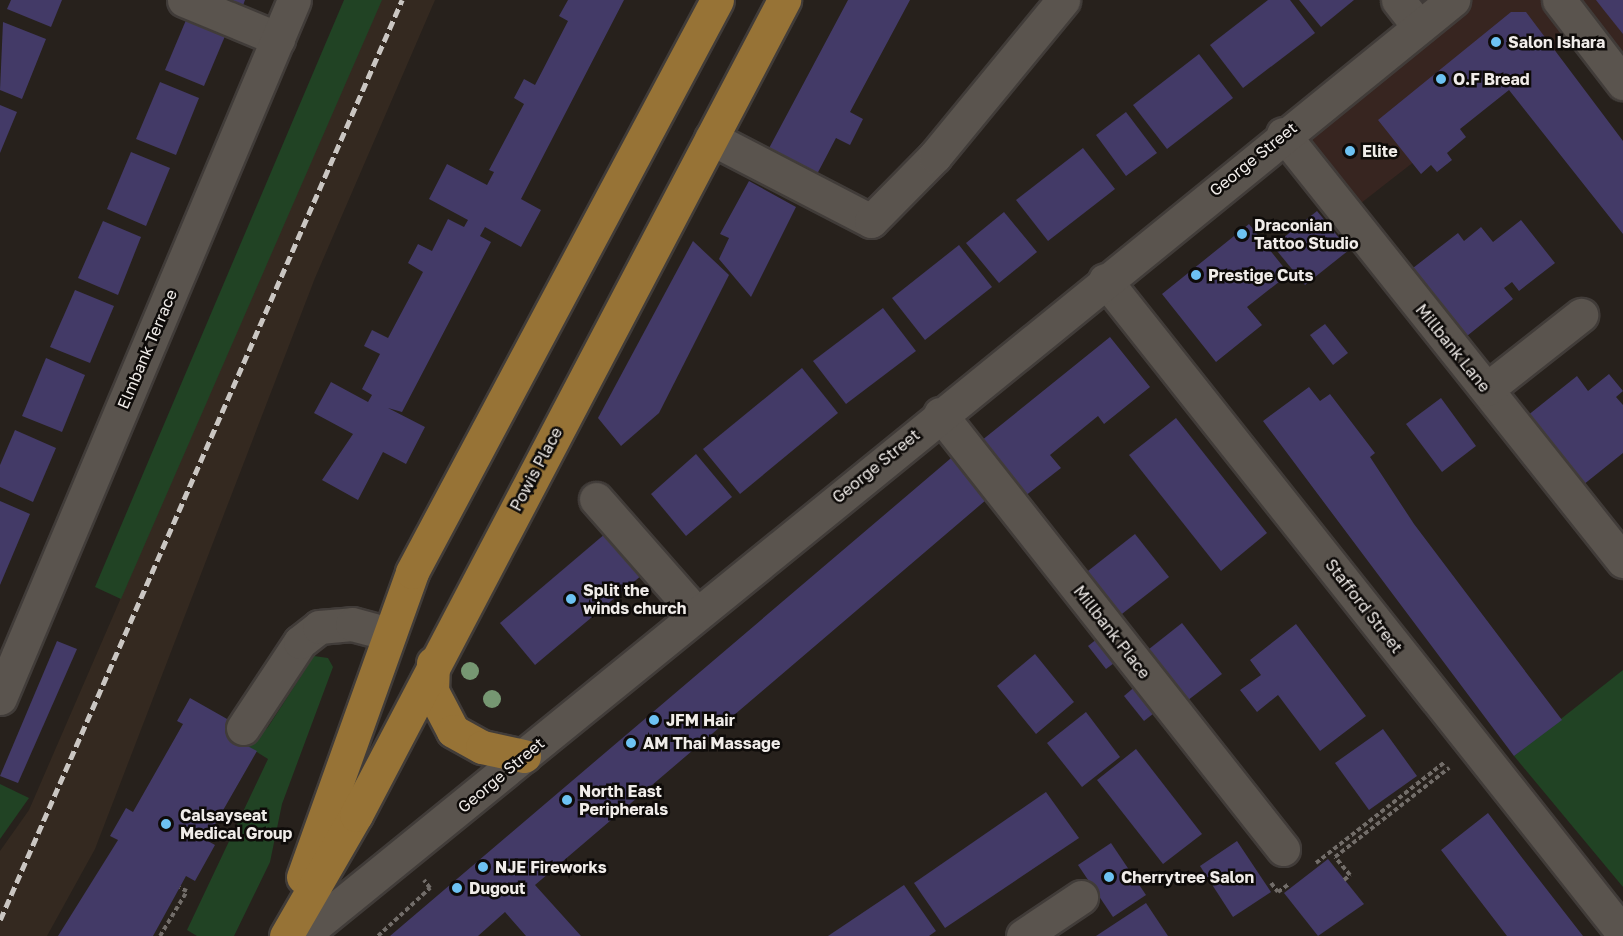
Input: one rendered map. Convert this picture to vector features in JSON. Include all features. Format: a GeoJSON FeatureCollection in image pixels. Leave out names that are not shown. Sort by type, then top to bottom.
{"type":"FeatureCollection","features":[{"type":"Feature","properties":{"kind":"main road","name":"Powis Place"},"geometry":{"type":"LineString","coordinates":[[285,936],[390,634],[431,532],[717,0]]}},
{"type":"Feature","properties":{"kind":"main road","name":"Powis Place"},"geometry":{"type":"LineString","coordinates":[[285,936],[356,815],[433,663],[784,0]]}},
{"type":"Feature","properties":{"kind":"main road"},"geometry":{"type":"LineString","coordinates":[[433,663],[432,692],[453,731],[482,747],[524,756]]}},
{"type":"Feature","properties":{"kind":"street"},"geometry":{"type":"LineString","coordinates":[[184,0],[278,39]]}},
{"type":"Feature","properties":{"kind":"street","name":"Elmbank Terrace"},"geometry":{"type":"LineString","coordinates":[[3,684],[294,0]]}},
{"type":"Feature","properties":{"kind":"street"},"geometry":{"type":"LineString","coordinates":[[711,138],[871,221],[935,156],[1063,0]]}},
{"type":"Feature","properties":{"kind":"street"},"geometry":{"type":"LineString","coordinates":[[1398,0],[1419,27]]}},
{"type":"Feature","properties":{"kind":"street","name":"George Street"},"geometry":{"type":"LineString","coordinates":[[302,936],[1283,134],[1453,0]]}},
{"type":"Feature","properties":{"kind":"street"},"geometry":{"type":"LineString","coordinates":[[1559,0],[1623,83]]}},
{"type":"Feature","properties":{"kind":"street","name":"Millbank Lane"},"geometry":{"type":"LineString","coordinates":[[1283,134],[1623,561]]}},
{"type":"Feature","properties":{"kind":"street","name":"Stafford Street"},"geometry":{"type":"LineString","coordinates":[[1105,280],[1623,933]]}},
{"type":"Feature","properties":{"kind":"street"},"geometry":{"type":"LineString","coordinates":[[1487,389],[1581,315]]}},
{"type":"Feature","properties":{"kind":"street","name":"Millbank Place"},"geometry":{"type":"LineString","coordinates":[[940,414],[1288,868]]}},
{"type":"Feature","properties":{"kind":"street"},"geometry":{"type":"LineString","coordinates":[[596,499],[697,614]]}},
{"type":"Feature","properties":{"kind":"street"},"geometry":{"type":"LineString","coordinates":[[243,728],[291,641],[336,623],[390,634]]}},
{"type":"Feature","properties":{"kind":"street"},"geometry":{"type":"LineString","coordinates":[[1023,936],[1081,897]]}},
{"type":"Feature","properties":{"kind":"path"},"geometry":{"type":"LineString","coordinates":[[1288,868],[1474,745]]}},
{"type":"Feature","properties":{"kind":"path"},"geometry":{"type":"LineString","coordinates":[[1344,880],[1350,875],[1335,857],[1474,745]]}},
{"type":"Feature","properties":{"kind":"path"},"geometry":{"type":"LineString","coordinates":[[162,934],[187,891],[180,888]]}},
{"type":"Feature","properties":{"kind":"shaded area"},"geometry":{"type":"Polygon","coordinates":[[[380,0],[435,0],[315,278],[95,849],[47,936],[0,936],[0,851],[29,810],[380,0]]]}},
{"type":"Feature","properties":{"kind":"shaded area"},"geometry":{"type":"Polygon","coordinates":[[[1398,0],[1623,0],[1623,83],[1582,31],[1347,214],[1283,134],[1419,27],[1398,0]]]}},
{"type":"Feature","properties":{"kind":"green space"},"geometry":{"type":"Polygon","coordinates":[[[344,0],[382,0],[121,599],[95,587],[344,0]]]}},
{"type":"Feature","properties":{"kind":"green space"},"geometry":{"type":"Polygon","coordinates":[[[314,656],[328,658],[333,667],[282,804],[270,862],[234,936],[197,936],[187,930],[268,759],[247,746],[268,727],[314,656]]]}},
{"type":"Feature","properties":{"kind":"green space"},"geometry":{"type":"Polygon","coordinates":[[[1623,670],[1623,887],[1514,756],[1623,670]]]}},
{"type":"Feature","properties":{"kind":"green space"},"geometry":{"type":"Polygon","coordinates":[[[0,784],[29,798],[0,839],[0,784]]]}},
{"type":"Feature","properties":{"kind":"building"},"geometry":{"type":"Polygon","coordinates":[[[11,0],[62,0],[51,27],[7,9],[11,0]]]}},
{"type":"Feature","properties":{"kind":"building"},"geometry":{"type":"Polygon","coordinates":[[[215,0],[245,0],[241,11],[215,0]]]}},
{"type":"Feature","properties":{"kind":"building"},"geometry":{"type":"Polygon","coordinates":[[[568,0],[624,0],[521,199],[541,210],[521,247],[485,227],[480,236],[491,242],[402,412],[388,408],[425,427],[406,464],[383,452],[358,500],[322,480],[353,434],[314,413],[331,382],[368,402],[372,395],[362,389],[380,354],[364,346],[372,330],[388,338],[423,272],[408,263],[418,244],[432,251],[448,219],[464,227],[468,220],[429,199],[447,164],[487,185],[494,172],[489,170],[524,104],[514,98],[524,79],[535,85],[568,21],[559,16],[568,0]]]}},
{"type":"Feature","properties":{"kind":"building"},"geometry":{"type":"Polygon","coordinates":[[[848,0],[910,0],[850,112],[863,119],[850,145],[836,138],[815,178],[767,152],[848,0]]]}},
{"type":"Feature","properties":{"kind":"building"},"geometry":{"type":"Polygon","coordinates":[[[1268,0],[1290,0],[1315,33],[1243,88],[1210,45],[1268,0]]]}},
{"type":"Feature","properties":{"kind":"building"},"geometry":{"type":"Polygon","coordinates":[[[1299,0],[1354,0],[1321,27],[1299,0]]]}},
{"type":"Feature","properties":{"kind":"building"},"geometry":{"type":"Polygon","coordinates":[[[1596,0],[1623,0],[1623,34],[1603,9],[1596,0]]]}},
{"type":"Feature","properties":{"kind":"building"},"geometry":{"type":"Polygon","coordinates":[[[1511,12],[1526,12],[1623,141],[1623,234],[1509,90],[1460,129],[1466,137],[1447,153],[1452,160],[1437,172],[1431,165],[1421,174],[1378,120],[1511,12]]]}},
{"type":"Feature","properties":{"kind":"building"},"geometry":{"type":"Polygon","coordinates":[[[189,13],[228,29],[204,86],[165,70],[189,13]]]}},
{"type":"Feature","properties":{"kind":"building"},"geometry":{"type":"Polygon","coordinates":[[[3,22],[46,39],[22,99],[0,90],[3,22]]]}},
{"type":"Feature","properties":{"kind":"building"},"geometry":{"type":"Polygon","coordinates":[[[1199,54],[1233,98],[1167,149],[1133,105],[1199,54]]]}},
{"type":"Feature","properties":{"kind":"building"},"geometry":{"type":"Polygon","coordinates":[[[160,82],[199,98],[176,155],[136,139],[160,82]]]}},
{"type":"Feature","properties":{"kind":"building"},"geometry":{"type":"Polygon","coordinates":[[[0,105],[17,112],[0,153],[0,105]]]}},
{"type":"Feature","properties":{"kind":"building"},"geometry":{"type":"Polygon","coordinates":[[[1126,112],[1157,153],[1126,176],[1096,135],[1126,112]]]}},
{"type":"Feature","properties":{"kind":"building"},"geometry":{"type":"Polygon","coordinates":[[[1083,148],[1115,189],[1048,241],[1016,200],[1083,148]]]}},
{"type":"Feature","properties":{"kind":"building"},"geometry":{"type":"Polygon","coordinates":[[[131,152],[170,168],[146,226],[107,209],[131,152]]]}},
{"type":"Feature","properties":{"kind":"building"},"geometry":{"type":"Polygon","coordinates":[[[749,181],[796,207],[751,297],[719,259],[729,238],[720,234],[749,181]]]}},
{"type":"Feature","properties":{"kind":"building"},"geometry":{"type":"Polygon","coordinates":[[[1317,211],[1349,250],[1305,285],[1273,246],[1317,211]]]}},
{"type":"Feature","properties":{"kind":"building"},"geometry":{"type":"Polygon","coordinates":[[[1004,212],[1037,252],[999,283],[966,243],[1004,212]]]}},
{"type":"Feature","properties":{"kind":"building"},"geometry":{"type":"Polygon","coordinates":[[[1521,220],[1555,263],[1519,291],[1512,282],[1504,288],[1513,299],[1467,336],[1413,268],[1458,233],[1464,241],[1481,227],[1493,242],[1521,220]]]}},
{"type":"Feature","properties":{"kind":"building"},"geometry":{"type":"Polygon","coordinates":[[[103,221],[141,237],[118,295],[78,278],[103,221]]]}},
{"type":"Feature","properties":{"kind":"building"},"geometry":{"type":"Polygon","coordinates":[[[1249,224],[1289,274],[1247,307],[1262,325],[1216,362],[1162,294],[1249,224]]]}},
{"type":"Feature","properties":{"kind":"building"},"geometry":{"type":"Polygon","coordinates":[[[693,241],[729,275],[659,413],[621,446],[598,418],[693,241]]]}},
{"type":"Feature","properties":{"kind":"building"},"geometry":{"type":"Polygon","coordinates":[[[959,245],[992,287],[925,340],[892,298],[959,245]]]}},
{"type":"Feature","properties":{"kind":"building"},"geometry":{"type":"Polygon","coordinates":[[[75,290],[114,306],[90,363],[50,347],[75,290]]]}},
{"type":"Feature","properties":{"kind":"building"},"geometry":{"type":"Polygon","coordinates":[[[883,308],[916,351],[846,404],[813,361],[883,308]]]}},
{"type":"Feature","properties":{"kind":"building"},"geometry":{"type":"Polygon","coordinates":[[[1325,324],[1348,353],[1333,365],[1310,335],[1325,324]]]}},
{"type":"Feature","properties":{"kind":"building"},"geometry":{"type":"Polygon","coordinates":[[[1110,337],[1150,387],[1104,424],[1098,416],[1050,455],[1061,468],[1020,500],[976,445],[1110,337]]]}},
{"type":"Feature","properties":{"kind":"building"},"geometry":{"type":"Polygon","coordinates":[[[46,358],[85,375],[62,432],[22,416],[46,358]]]}},
{"type":"Feature","properties":{"kind":"building"},"geometry":{"type":"Polygon","coordinates":[[[802,368],[838,413],[740,494],[703,449],[802,368]]]}},
{"type":"Feature","properties":{"kind":"building"},"geometry":{"type":"Polygon","coordinates":[[[1609,374],[1623,391],[1616,397],[1623,405],[1623,453],[1583,485],[1527,416],[1577,376],[1588,391],[1609,374]]]}},
{"type":"Feature","properties":{"kind":"building"},"geometry":{"type":"Polygon","coordinates":[[[1309,387],[1320,401],[1330,394],[1375,453],[1370,457],[1414,524],[1562,720],[1514,756],[1263,421],[1309,387]]]}},
{"type":"Feature","properties":{"kind":"building"},"geometry":{"type":"Polygon","coordinates":[[[1441,398],[1476,446],[1442,472],[1406,424],[1441,398]]]}},
{"type":"Feature","properties":{"kind":"building"},"geometry":{"type":"Polygon","coordinates":[[[1176,418],[1267,533],[1221,571],[1129,455],[1176,418]]]}},
{"type":"Feature","properties":{"kind":"building"},"geometry":{"type":"Polygon","coordinates":[[[15,430],[56,448],[33,502],[0,487],[0,465],[15,430]]]}},
{"type":"Feature","properties":{"kind":"building"},"geometry":{"type":"Polygon","coordinates":[[[957,453],[993,494],[535,885],[581,936],[526,936],[505,912],[478,936],[390,936],[957,453]]]}},
{"type":"Feature","properties":{"kind":"building"},"geometry":{"type":"Polygon","coordinates":[[[696,454],[732,497],[686,536],[651,494],[696,454]]]}},
{"type":"Feature","properties":{"kind":"building"},"geometry":{"type":"Polygon","coordinates":[[[0,501],[30,514],[0,585],[0,501]]]}},
{"type":"Feature","properties":{"kind":"building","name":"Split the winds church"},"geometry":{"type":"Polygon","coordinates":[[[606,533],[642,575],[535,665],[500,623],[606,533]]]}},
{"type":"Feature","properties":{"kind":"building"},"geometry":{"type":"Polygon","coordinates":[[[1135,534],[1169,577],[1113,621],[1079,578],[1135,534]]]}},
{"type":"Feature","properties":{"kind":"building"},"geometry":{"type":"Polygon","coordinates":[[[1182,623],[1222,674],[1183,704],[1144,653],[1182,623]]]}},
{"type":"Feature","properties":{"kind":"building"},"geometry":{"type":"Polygon","coordinates":[[[1296,624],[1366,716],[1320,751],[1278,695],[1257,712],[1240,690],[1261,675],[1250,660],[1296,624]]]}},
{"type":"Feature","properties":{"kind":"building"},"geometry":{"type":"Polygon","coordinates":[[[1102,635],[1121,658],[1106,669],[1088,646],[1102,635]]]}},
{"type":"Feature","properties":{"kind":"building"},"geometry":{"type":"Polygon","coordinates":[[[57,641],[77,649],[18,783],[0,776],[57,641]]]}},
{"type":"Feature","properties":{"kind":"building"},"geometry":{"type":"Polygon","coordinates":[[[1035,654],[1074,702],[1036,734],[997,686],[1035,654]]]}},
{"type":"Feature","properties":{"kind":"building"},"geometry":{"type":"Polygon","coordinates":[[[1138,684],[1158,710],[1144,721],[1124,696],[1138,684]]]}},
{"type":"Feature","properties":{"kind":"building","name":"Calsayseat Medical Group"},"geometry":{"type":"Polygon","coordinates":[[[190,698],[243,728],[236,740],[257,751],[206,840],[215,845],[195,881],[186,876],[153,936],[58,936],[118,840],[110,836],[126,808],[133,812],[183,724],[177,721],[190,698]]]}},
{"type":"Feature","properties":{"kind":"building"},"geometry":{"type":"Polygon","coordinates":[[[1086,712],[1120,757],[1082,787],[1047,743],[1086,712]]]}},
{"type":"Feature","properties":{"kind":"building"},"geometry":{"type":"Polygon","coordinates":[[[1383,729],[1417,776],[1369,810],[1335,763],[1383,729]]]}},
{"type":"Feature","properties":{"kind":"building"},"geometry":{"type":"Polygon","coordinates":[[[1136,749],[1202,834],[1163,864],[1097,780],[1136,749]]]}},
{"type":"Feature","properties":{"kind":"building"},"geometry":{"type":"Polygon","coordinates":[[[1046,792],[1079,838],[945,928],[914,883],[1046,792]]]}},
{"type":"Feature","properties":{"kind":"building"},"geometry":{"type":"Polygon","coordinates":[[[1488,813],[1583,936],[1507,936],[1441,850],[1488,813]]]}},
{"type":"Feature","properties":{"kind":"building"},"geometry":{"type":"Polygon","coordinates":[[[1237,841],[1271,892],[1233,917],[1200,866],[1237,841]]]}},
{"type":"Feature","properties":{"kind":"building"},"geometry":{"type":"Polygon","coordinates":[[[1111,843],[1146,895],[1113,917],[1078,865],[1111,843]]]}},
{"type":"Feature","properties":{"kind":"building"},"geometry":{"type":"Polygon","coordinates":[[[1328,859],[1364,904],[1318,936],[1284,893],[1328,859]]]}},
{"type":"Feature","properties":{"kind":"building"},"geometry":{"type":"Polygon","coordinates":[[[904,885],[936,931],[929,936],[828,936],[904,885]]]}},
{"type":"Feature","properties":{"kind":"building"},"geometry":{"type":"Polygon","coordinates":[[[1146,903],[1168,936],[1096,936],[1146,903]]]}},
{"type":"Feature","properties":{"kind":"railway"},"geometry":{"type":"LineString","coordinates":[[0,920],[402,0]]}},
{"type":"Feature","properties":{"kind":"place","name":"Salon Ishara"},"geometry":{"type":"Point","coordinates":[1496,42]}},
{"type":"Feature","properties":{"kind":"place","name":"O.F Bread"},"geometry":{"type":"Point","coordinates":[1441,79]}},
{"type":"Feature","properties":{"kind":"place","name":"Elite"},"geometry":{"type":"Point","coordinates":[1350,151]}},
{"type":"Feature","properties":{"kind":"place","name":"Draconian Tattoo Studio"},"geometry":{"type":"Point","coordinates":[1242,234]}},
{"type":"Feature","properties":{"kind":"place","name":"Prestige Cuts"},"geometry":{"type":"Point","coordinates":[1196,275]}},
{"type":"Feature","properties":{"kind":"place","name":"Split the winds church"},"geometry":{"type":"Point","coordinates":[571,599]}},
{"type":"Feature","properties":{"kind":"place","name":"JFM Hair"},"geometry":{"type":"Point","coordinates":[654,720]}},
{"type":"Feature","properties":{"kind":"place","name":"AM Thai Massage"},"geometry":{"type":"Point","coordinates":[631,743]}},
{"type":"Feature","properties":{"kind":"place","name":"North East Peripherals"},"geometry":{"type":"Point","coordinates":[567,800]}},
{"type":"Feature","properties":{"kind":"place","name":"Calsayseat Medical Group"},"geometry":{"type":"Point","coordinates":[166,824]}},
{"type":"Feature","properties":{"kind":"place","name":"NJE Fireworks"},"geometry":{"type":"Point","coordinates":[483,867]}},
{"type":"Feature","properties":{"kind":"place","name":"Cherrytree Salon"},"geometry":{"type":"Point","coordinates":[1109,877]}},
{"type":"Feature","properties":{"kind":"place","name":"Dugout"},"geometry":{"type":"Point","coordinates":[457,888]}}]}
